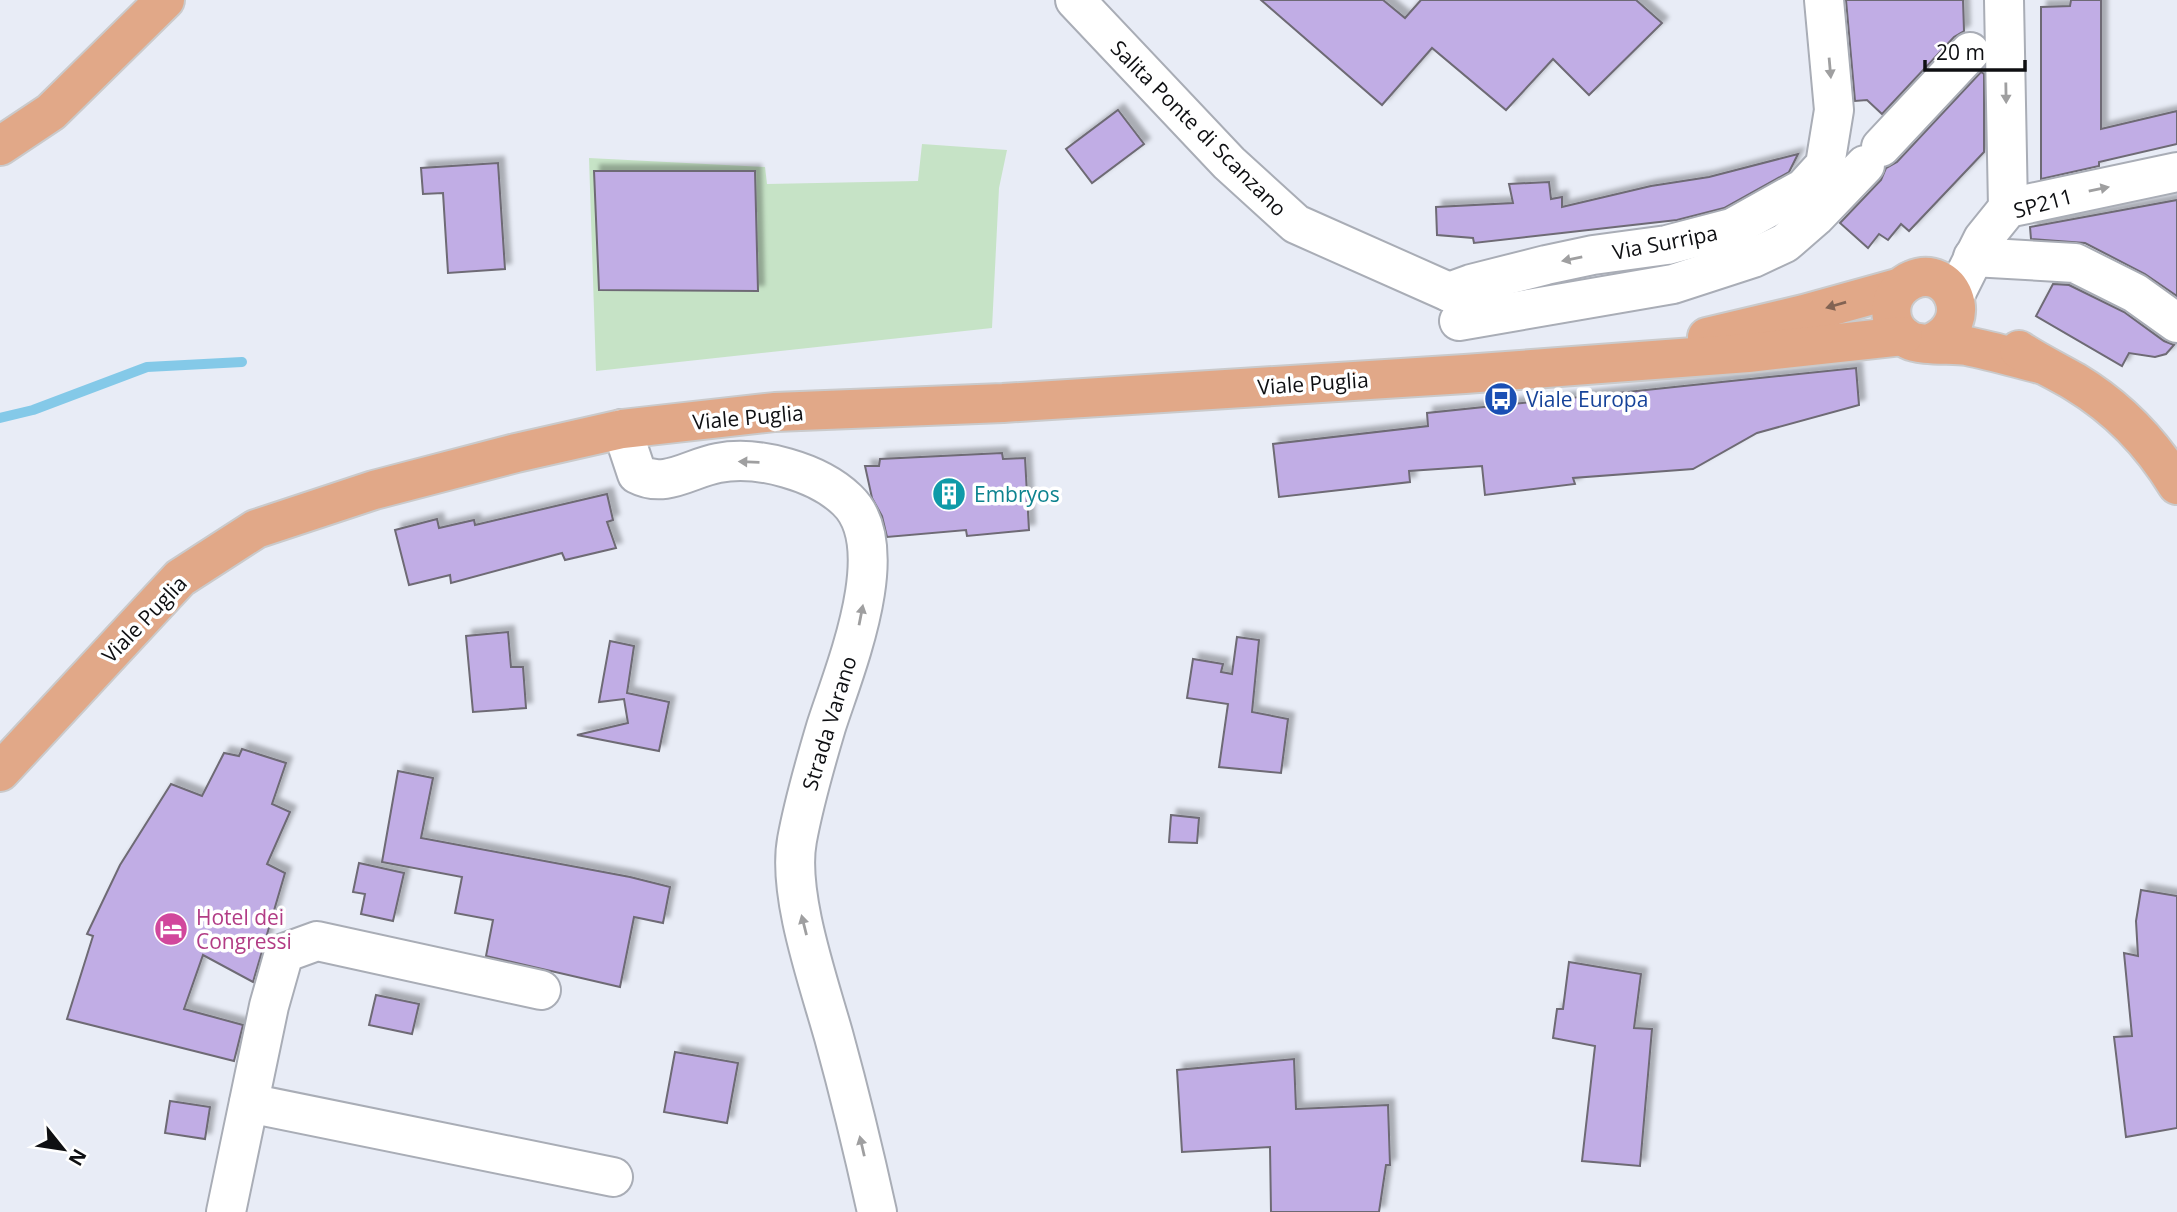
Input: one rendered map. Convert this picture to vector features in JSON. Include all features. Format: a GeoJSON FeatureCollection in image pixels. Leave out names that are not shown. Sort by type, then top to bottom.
{"type":"FeatureCollection","features":[{"type":"Feature","properties":{"kind":"main road"},"geometry":{"type":"LineString","coordinates":[[0,146],[51,112],[165,0]]}},
{"type":"Feature","properties":{"kind":"main road"},"geometry":{"type":"LineString","coordinates":[[1955,302],[1956,318],[1944,337],[1918,339],[1895,327],[1892,317],[1894,296],[1911,282],[1930,278],[1940,282],[1955,302],[2040,364],[2102,400],[2136,429],[2162,460],[2177,485]]}},
{"type":"Feature","properties":{"kind":"main road","name":"Viale Puglia"},"geometry":{"type":"LineString","coordinates":[[1606,362],[1804,314],[1911,282]]}},
{"type":"Feature","properties":{"kind":"main road","name":"Viale Puglia"},"geometry":{"type":"LineString","coordinates":[[0,772],[180,578],[256,529],[374,490],[622,429],[775,412],[1017,402],[1465,374],[1918,339],[1966,346],[2040,364]]}},
{"type":"Feature","properties":{"kind":"street","name":"Salita Ponte di Scanzano"},"geometry":{"type":"LineString","coordinates":[[1075,0],[1228,163],[1296,224],[1454,307]]}},
{"type":"Feature","properties":{"kind":"street","name":"Via Surripa"},"geometry":{"type":"LineString","coordinates":[[1454,307],[1471,284],[1593,255],[1667,245],[1731,228],[1804,188],[1825,164],[1834,110],[1825,0]]}},
{"type":"Feature","properties":{"kind":"street"},"geometry":{"type":"LineString","coordinates":[[1911,282],[2008,208],[2009,5]]}},
{"type":"Feature","properties":{"kind":"street"},"geometry":{"type":"LineString","coordinates":[[1465,374],[1454,307],[1673,284],[1753,258],[1785,243],[1815,217],[1970,52]]}},
{"type":"Feature","properties":{"kind":"street"},"geometry":{"type":"LineString","coordinates":[[1830,137],[1849,144],[1859,144],[1876,133],[1877,151]]}},
{"type":"Feature","properties":{"kind":"street","name":"SP211"},"geometry":{"type":"LineString","coordinates":[[1955,302],[1983,239],[2008,208],[2177,172]]}},
{"type":"Feature","properties":{"kind":"street"},"geometry":{"type":"LineString","coordinates":[[1973,257],[2075,263],[2135,293],[2177,324]]}},
{"type":"Feature","properties":{"kind":"street","name":"Strada Varano"},"geometry":{"type":"LineString","coordinates":[[622,429],[638,474],[650,481],[670,478],[718,463],[751,460],[781,466],[833,489],[857,510],[863,528],[867,559],[859,628],[807,793],[794,869],[799,906],[842,1065],[877,1212]]}},
{"type":"Feature","properties":{"kind":"street"},"geometry":{"type":"LineString","coordinates":[[226,1212],[284,953],[317,941],[541,990]]}},
{"type":"Feature","properties":{"kind":"street"},"geometry":{"type":"LineString","coordinates":[[249,1103],[613,1177]]}},
{"type":"Feature","properties":{"kind":"green space"},"geometry":{"type":"Polygon","coordinates":[[[922,144],[1007,150],[999,188],[992,328],[596,371],[589,158],[765,167],[767,184],[918,181],[922,144]]]}},
{"type":"Feature","properties":{"kind":"building"},"geometry":{"type":"Polygon","coordinates":[[[1261,0],[1383,0],[1405,18],[1421,0],[1636,0],[1662,23],[1589,95],[1553,59],[1506,110],[1432,48],[1382,105],[1261,0]]]}},
{"type":"Feature","properties":{"kind":"building"},"geometry":{"type":"Polygon","coordinates":[[[1846,0],[1963,0],[1964,31],[1954,37],[1882,114],[1867,100],[1855,101],[1846,0]]]}},
{"type":"Feature","properties":{"kind":"building"},"geometry":{"type":"Polygon","coordinates":[[[2071,0],[2101,0],[2101,129],[2177,111],[2177,144],[2041,179],[2041,7],[2070,6],[2071,0]]]}},
{"type":"Feature","properties":{"kind":"building"},"geometry":{"type":"Polygon","coordinates":[[[1981,72],[1984,74],[1984,152],[1909,231],[1901,224],[1888,240],[1879,234],[1868,248],[1840,223],[1881,180],[1886,168],[1897,162],[1981,72]]]}},
{"type":"Feature","properties":{"kind":"building"},"geometry":{"type":"Polygon","coordinates":[[[1118,110],[1144,144],[1092,183],[1066,149],[1118,110]]]}},
{"type":"Feature","properties":{"kind":"building"},"geometry":{"type":"Polygon","coordinates":[[[1798,154],[1789,172],[1724,208],[1677,220],[1474,243],[1473,238],[1437,235],[1436,207],[1513,203],[1509,184],[1549,182],[1551,199],[1562,197],[1562,207],[1651,186],[1709,177],[1798,154]]]}},
{"type":"Feature","properties":{"kind":"building"},"geometry":{"type":"Polygon","coordinates":[[[498,163],[505,269],[448,273],[443,193],[423,194],[421,168],[498,163]]]}},
{"type":"Feature","properties":{"kind":"building"},"geometry":{"type":"Polygon","coordinates":[[[594,171],[755,171],[758,291],[599,290],[594,171]]]}},
{"type":"Feature","properties":{"kind":"building"},"geometry":{"type":"Polygon","coordinates":[[[2177,200],[2177,296],[2145,274],[2085,243],[2031,239],[2030,227],[2177,200]]]}},
{"type":"Feature","properties":{"kind":"building"},"geometry":{"type":"Polygon","coordinates":[[[2053,284],[2069,285],[2124,312],[2164,341],[2174,345],[2166,354],[2155,357],[2129,353],[2122,366],[2036,316],[2053,284]]]}},
{"type":"Feature","properties":{"kind":"building"},"geometry":{"type":"Polygon","coordinates":[[[1856,368],[1859,405],[1757,433],[1693,469],[1573,478],[1575,484],[1485,495],[1482,466],[1409,471],[1410,482],[1279,497],[1273,444],[1428,426],[1427,413],[1856,368]]]}},
{"type":"Feature","properties":{"kind":"building","name":"Embryos"},"geometry":{"type":"Polygon","coordinates":[[[1002,453],[1003,459],[1025,458],[1029,530],[967,536],[966,530],[887,537],[882,516],[872,498],[865,466],[879,466],[880,459],[1002,453]]]}},
{"type":"Feature","properties":{"kind":"building"},"geometry":{"type":"Polygon","coordinates":[[[607,494],[613,520],[607,522],[616,548],[565,560],[562,553],[451,583],[450,575],[409,585],[395,530],[437,519],[439,528],[474,520],[475,525],[607,494]]]}},
{"type":"Feature","properties":{"kind":"building"},"geometry":{"type":"Polygon","coordinates":[[[508,632],[511,667],[523,667],[526,708],[473,712],[466,636],[508,632]]]}},
{"type":"Feature","properties":{"kind":"building"},"geometry":{"type":"Polygon","coordinates":[[[1237,637],[1259,640],[1252,712],[1288,719],[1281,773],[1219,767],[1228,704],[1187,698],[1193,659],[1223,664],[1221,672],[1232,674],[1237,637]]]}},
{"type":"Feature","properties":{"kind":"building"},"geometry":{"type":"Polygon","coordinates":[[[610,641],[634,646],[627,693],[669,702],[659,751],[577,735],[628,723],[624,699],[599,702],[610,641]]]}},
{"type":"Feature","properties":{"kind":"building"},"geometry":{"type":"Polygon","coordinates":[[[242,749],[286,763],[272,804],[290,812],[267,864],[285,873],[253,982],[203,955],[184,1009],[243,1025],[234,1061],[67,1019],[93,936],[87,934],[120,865],[171,784],[202,796],[224,753],[239,756],[242,749]]]}},
{"type":"Feature","properties":{"kind":"building"},"geometry":{"type":"Polygon","coordinates":[[[398,771],[433,778],[421,838],[670,887],[663,923],[634,917],[620,987],[486,956],[493,920],[455,913],[462,877],[382,862],[398,771]]]}},
{"type":"Feature","properties":{"kind":"building"},"geometry":{"type":"Polygon","coordinates":[[[1171,815],[1199,818],[1197,843],[1169,842],[1171,815]]]}},
{"type":"Feature","properties":{"kind":"building"},"geometry":{"type":"Polygon","coordinates":[[[359,863],[404,873],[393,921],[361,914],[365,894],[353,892],[359,863]]]}},
{"type":"Feature","properties":{"kind":"building"},"geometry":{"type":"Polygon","coordinates":[[[2141,890],[2177,896],[2177,1128],[2126,1137],[2114,1037],[2132,1036],[2124,953],[2138,956],[2136,921],[2141,890]]]}},
{"type":"Feature","properties":{"kind":"building"},"geometry":{"type":"Polygon","coordinates":[[[1569,962],[1641,974],[1634,1028],[1652,1029],[1640,1166],[1582,1161],[1595,1046],[1553,1038],[1557,1009],[1563,1009],[1569,962]]]}},
{"type":"Feature","properties":{"kind":"building"},"geometry":{"type":"Polygon","coordinates":[[[376,995],[419,1004],[412,1034],[369,1025],[376,995]]]}},
{"type":"Feature","properties":{"kind":"building"},"geometry":{"type":"Polygon","coordinates":[[[675,1052],[738,1063],[727,1123],[664,1112],[675,1052]]]}},
{"type":"Feature","properties":{"kind":"building"},"geometry":{"type":"Polygon","coordinates":[[[1294,1059],[1296,1109],[1388,1105],[1390,1165],[1386,1165],[1379,1212],[1271,1212],[1270,1147],[1182,1152],[1177,1070],[1294,1059]]]}},
{"type":"Feature","properties":{"kind":"building"},"geometry":{"type":"Polygon","coordinates":[[[170,1101],[210,1107],[205,1139],[165,1133],[170,1101]]]}},
{"type":"Feature","properties":{"kind":"waterway"},"geometry":{"type":"LineString","coordinates":[[0,418],[33,410],[147,367],[242,362]]}},
{"type":"Feature","properties":{"kind":"place","name":"Viale Europa"},"geometry":{"type":"Point","coordinates":[1501,399]}},
{"type":"Feature","properties":{"kind":"place","name":"Embryos"},"geometry":{"type":"Point","coordinates":[949,494]}},
{"type":"Feature","properties":{"kind":"place","name":"Hotel dei Congressi"},"geometry":{"type":"Point","coordinates":[171,929]}}]}
